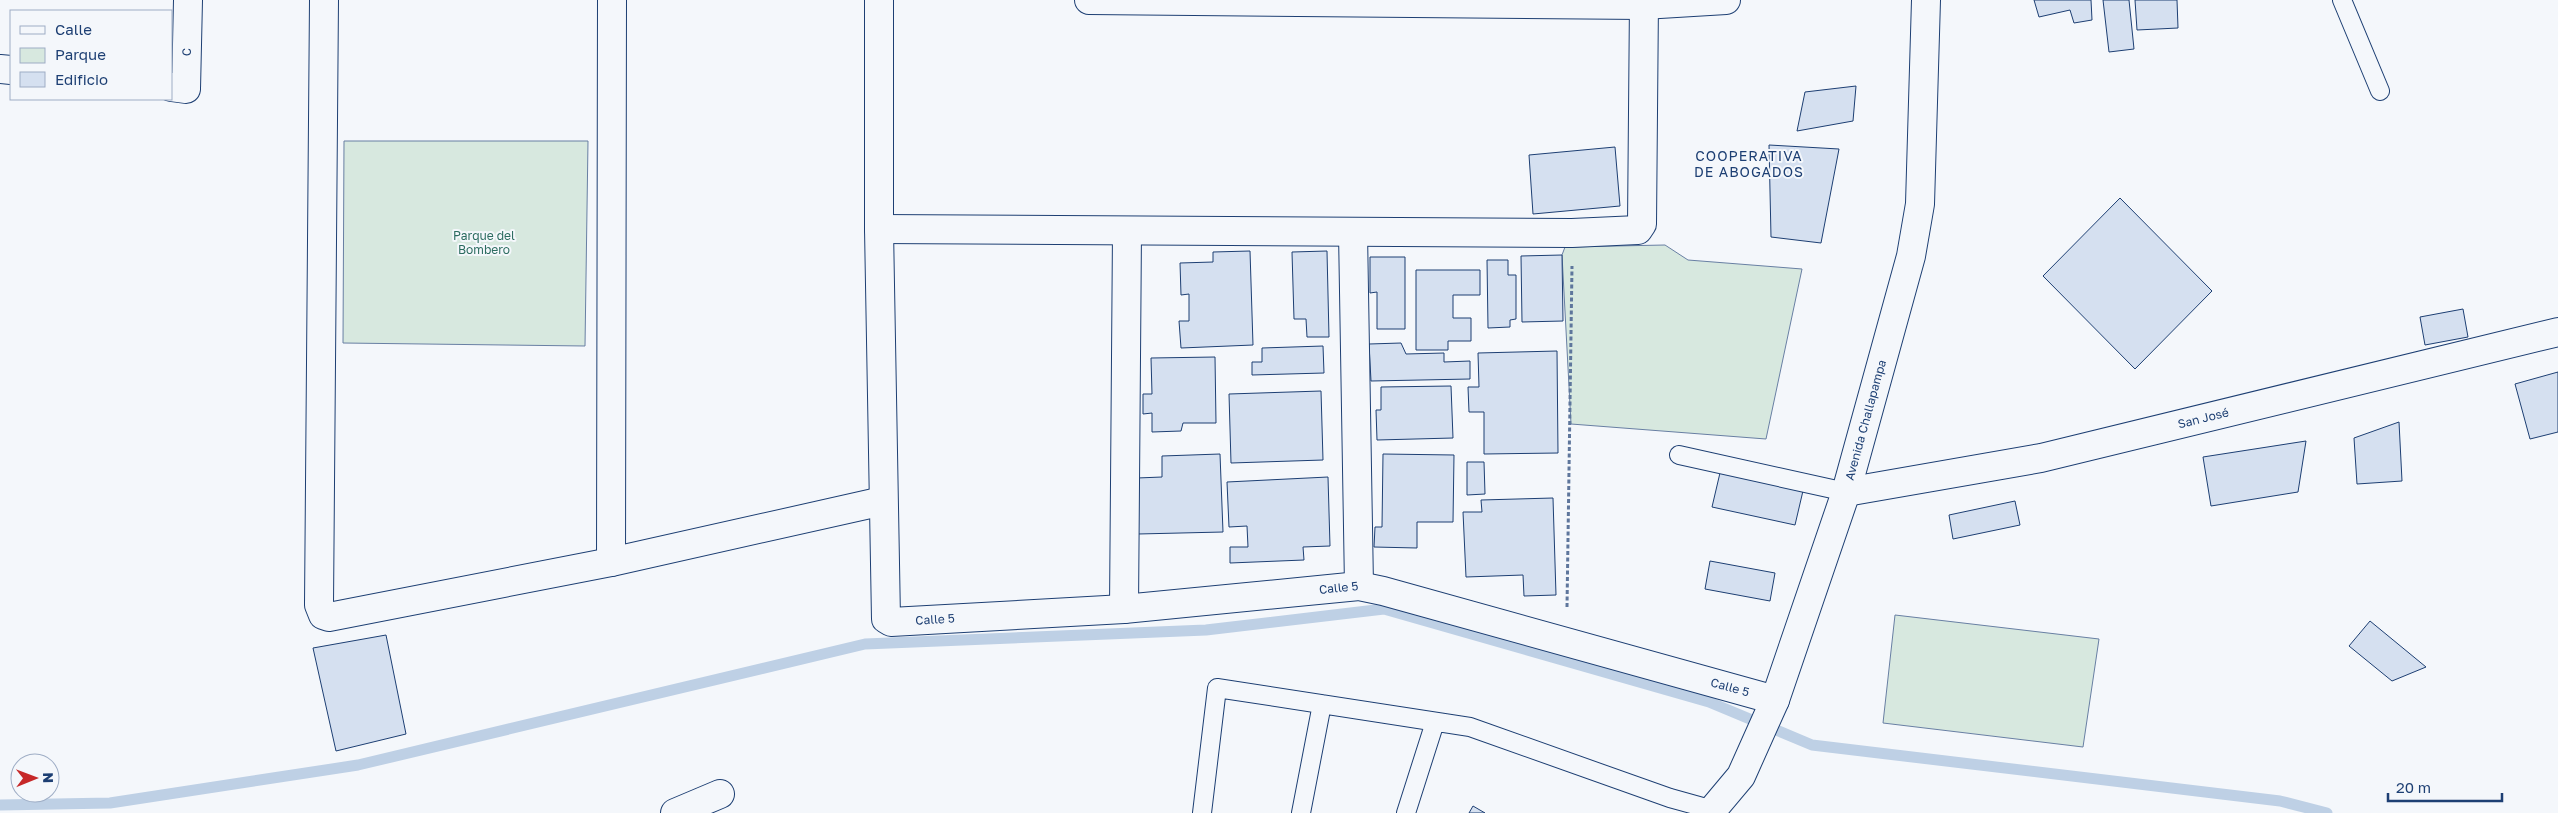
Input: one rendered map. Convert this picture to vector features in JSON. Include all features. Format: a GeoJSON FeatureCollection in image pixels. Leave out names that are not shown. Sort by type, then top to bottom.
{"type":"FeatureCollection","features":[{"type":"Feature","properties":{"kind":"street","name":"C"},"geometry":{"type":"LineString","coordinates":[[172,87],[186,89],[188,0]]}},
{"type":"Feature","properties":{"kind":"street"},"geometry":{"type":"LineString","coordinates":[[324,0],[319,576],[321,613],[328,617],[611,562],[882,501],[879,0]]}},
{"type":"Feature","properties":{"kind":"street"},"geometry":{"type":"LineString","coordinates":[[611,562],[612,0]]}},
{"type":"Feature","properties":{"kind":"street"},"geometry":{"type":"LineString","coordinates":[[1089,0],[1643,3],[1726,0]]}},
{"type":"Feature","properties":{"kind":"street","name":"Avenida Challapampa"},"geometry":{"type":"LineString","coordinates":[[1712,811],[1741,776],[1772,707],[1846,492],[1911,256],[1920,204],[1926,0]]}},
{"type":"Feature","properties":{"kind":"street"},"geometry":{"type":"LineString","coordinates":[[879,229],[1572,233],[1638,230],[1642,227],[1643,3]]}},
{"type":"Feature","properties":{"kind":"street"},"geometry":{"type":"LineString","coordinates":[[1124,609],[1127,231]]}},
{"type":"Feature","properties":{"kind":"street"},"geometry":{"type":"LineString","coordinates":[[1353,232],[1359,586]]}},
{"type":"Feature","properties":{"kind":"street","name":"San José"},"geometry":{"type":"LineString","coordinates":[[1846,492],[2041,458],[2558,332]]}},
{"type":"Feature","properties":{"kind":"street","name":"Calle 5"},"geometry":{"type":"LineString","coordinates":[[882,501],[885,615],[888,620],[1124,609],[1359,586],[1383,590],[1567,642],[1772,707]]}},
{"type":"Feature","properties":{"kind":"street"},"geometry":{"type":"LineString","coordinates":[[675,813],[720,794]]}},
{"type":"Feature","properties":{"kind":"lane"},"geometry":{"type":"LineString","coordinates":[[2342,0],[2380,91]]}},
{"type":"Feature","properties":{"kind":"lane"},"geometry":{"type":"LineString","coordinates":[[1679,455],[1846,492]]}},
{"type":"Feature","properties":{"kind":"lane"},"geometry":{"type":"LineString","coordinates":[[1202,813],[1218,688],[1470,728],[1712,811]]}},
{"type":"Feature","properties":{"kind":"lane"},"geometry":{"type":"LineString","coordinates":[[1301,813],[1322,704]]}},
{"type":"Feature","properties":{"kind":"lane"},"geometry":{"type":"LineString","coordinates":[[1406,813],[1435,722]]}},
{"type":"Feature","properties":{"kind":"path"},"geometry":{"type":"LineString","coordinates":[[1567,642],[1572,233]]}},
{"type":"Feature","properties":{"kind":"green space","name":"Parque del Bombero"},"geometry":{"type":"Polygon","coordinates":[[[344,141],[588,141],[585,346],[343,343],[344,141]]]}},
{"type":"Feature","properties":{"kind":"green space"},"geometry":{"type":"Polygon","coordinates":[[[1665,245],[1688,260],[1802,269],[1766,439],[1571,424],[1562,255],[1565,247],[1665,245]]]}},
{"type":"Feature","properties":{"kind":"green space"},"geometry":{"type":"Polygon","coordinates":[[[1895,615],[2099,639],[2083,747],[1883,723],[1895,615]]]}},
{"type":"Feature","properties":{"kind":"building"},"geometry":{"type":"Polygon","coordinates":[[[2034,0],[2091,0],[2092,20],[2074,23],[2070,10],[2039,17],[2034,0]]]}},
{"type":"Feature","properties":{"kind":"building"},"geometry":{"type":"Polygon","coordinates":[[[2103,0],[2129,0],[2134,49],[2109,52],[2103,0]]]}},
{"type":"Feature","properties":{"kind":"building"},"geometry":{"type":"Polygon","coordinates":[[[2135,0],[2177,0],[2178,28],[2137,30],[2135,0]]]}},
{"type":"Feature","properties":{"kind":"building"},"geometry":{"type":"Polygon","coordinates":[[[1856,86],[1853,121],[1797,131],[1805,92],[1856,86]]]}},
{"type":"Feature","properties":{"kind":"building"},"geometry":{"type":"Polygon","coordinates":[[[1769,145],[1839,149],[1821,243],[1771,237],[1769,145]]]}},
{"type":"Feature","properties":{"kind":"building"},"geometry":{"type":"Polygon","coordinates":[[[1615,147],[1620,206],[1533,214],[1529,155],[1615,147]]]}},
{"type":"Feature","properties":{"kind":"building"},"geometry":{"type":"Polygon","coordinates":[[[2120,198],[2212,291],[2135,369],[2043,276],[2120,198]]]}},
{"type":"Feature","properties":{"kind":"building"},"geometry":{"type":"Polygon","coordinates":[[[1250,251],[1253,345],[1181,348],[1179,321],[1189,321],[1189,294],[1181,295],[1180,263],[1213,262],[1213,252],[1250,251]]]}},
{"type":"Feature","properties":{"kind":"building"},"geometry":{"type":"Polygon","coordinates":[[[1327,251],[1329,337],[1307,337],[1306,319],[1294,319],[1292,252],[1327,251]]]}},
{"type":"Feature","properties":{"kind":"building"},"geometry":{"type":"Polygon","coordinates":[[[1562,255],[1563,321],[1522,322],[1521,256],[1562,255]]]}},
{"type":"Feature","properties":{"kind":"building"},"geometry":{"type":"Polygon","coordinates":[[[1370,257],[1405,257],[1405,329],[1377,329],[1377,292],[1370,293],[1370,257]]]}},
{"type":"Feature","properties":{"kind":"building"},"geometry":{"type":"Polygon","coordinates":[[[1487,260],[1508,260],[1508,275],[1516,275],[1516,319],[1510,320],[1510,327],[1488,328],[1487,260]]]}},
{"type":"Feature","properties":{"kind":"building"},"geometry":{"type":"Polygon","coordinates":[[[1416,270],[1480,270],[1480,295],[1453,295],[1453,318],[1471,318],[1471,341],[1448,341],[1448,350],[1416,350],[1416,270]]]}},
{"type":"Feature","properties":{"kind":"building"},"geometry":{"type":"Polygon","coordinates":[[[2463,309],[2468,337],[2425,345],[2420,317],[2463,309]]]}},
{"type":"Feature","properties":{"kind":"building"},"geometry":{"type":"Polygon","coordinates":[[[1401,343],[1406,354],[1444,353],[1444,362],[1470,361],[1470,379],[1371,381],[1369,344],[1401,343]]]}},
{"type":"Feature","properties":{"kind":"building"},"geometry":{"type":"Polygon","coordinates":[[[1323,346],[1324,373],[1252,375],[1252,362],[1262,362],[1262,348],[1323,346]]]}},
{"type":"Feature","properties":{"kind":"building"},"geometry":{"type":"Polygon","coordinates":[[[1557,351],[1558,453],[1484,454],[1484,412],[1469,412],[1468,387],[1479,387],[1478,353],[1557,351]]]}},
{"type":"Feature","properties":{"kind":"building"},"geometry":{"type":"Polygon","coordinates":[[[1215,357],[1216,423],[1183,423],[1181,431],[1152,432],[1152,413],[1143,414],[1143,394],[1152,394],[1151,358],[1215,357]]]}},
{"type":"Feature","properties":{"kind":"building"},"geometry":{"type":"Polygon","coordinates":[[[2558,372],[2558,432],[2530,439],[2515,384],[2558,372]]]}},
{"type":"Feature","properties":{"kind":"building"},"geometry":{"type":"Polygon","coordinates":[[[1451,386],[1453,438],[1377,440],[1376,410],[1381,410],[1381,387],[1451,386]]]}},
{"type":"Feature","properties":{"kind":"building"},"geometry":{"type":"Polygon","coordinates":[[[1321,391],[1323,460],[1231,463],[1229,394],[1321,391]]]}},
{"type":"Feature","properties":{"kind":"building"},"geometry":{"type":"Polygon","coordinates":[[[2399,422],[2402,481],[2357,484],[2354,438],[2399,422]]]}},
{"type":"Feature","properties":{"kind":"building"},"geometry":{"type":"Polygon","coordinates":[[[2306,441],[2298,492],[2211,506],[2203,457],[2306,441]]]}},
{"type":"Feature","properties":{"kind":"building"},"geometry":{"type":"Polygon","coordinates":[[[1220,454],[1223,532],[1138,534],[1137,478],[1162,477],[1162,456],[1220,454]]]}},
{"type":"Feature","properties":{"kind":"building"},"geometry":{"type":"Polygon","coordinates":[[[1383,454],[1454,455],[1453,522],[1417,522],[1417,548],[1374,547],[1375,527],[1382,527],[1383,454]]]}},
{"type":"Feature","properties":{"kind":"building"},"geometry":{"type":"Polygon","coordinates":[[[1723,460],[1806,478],[1795,525],[1712,507],[1723,460]]]}},
{"type":"Feature","properties":{"kind":"building"},"geometry":{"type":"Polygon","coordinates":[[[1467,462],[1484,462],[1485,494],[1467,495],[1467,462]]]}},
{"type":"Feature","properties":{"kind":"building"},"geometry":{"type":"Polygon","coordinates":[[[1328,477],[1330,546],[1303,547],[1304,560],[1230,563],[1230,547],[1248,547],[1247,526],[1229,527],[1227,482],[1328,477]]]}},
{"type":"Feature","properties":{"kind":"building"},"geometry":{"type":"Polygon","coordinates":[[[1553,498],[1556,595],[1524,596],[1523,575],[1466,577],[1463,512],[1482,512],[1481,500],[1553,498]]]}},
{"type":"Feature","properties":{"kind":"building"},"geometry":{"type":"Polygon","coordinates":[[[2015,501],[2020,525],[1953,539],[1949,515],[2015,501]]]}},
{"type":"Feature","properties":{"kind":"building"},"geometry":{"type":"Polygon","coordinates":[[[1710,561],[1775,573],[1770,601],[1705,589],[1710,561]]]}},
{"type":"Feature","properties":{"kind":"building"},"geometry":{"type":"Polygon","coordinates":[[[2370,621],[2426,667],[2392,681],[2349,646],[2370,621]]]}},
{"type":"Feature","properties":{"kind":"building"},"geometry":{"type":"Polygon","coordinates":[[[386,635],[406,734],[336,751],[313,648],[386,635]]]}},
{"type":"Feature","properties":{"kind":"building"},"geometry":{"type":"Polygon","coordinates":[[[1473,806],[1485,813],[1469,813],[1473,806]]]}},
{"type":"Feature","properties":{"kind":"waterway"},"geometry":{"type":"LineString","coordinates":[[0,805],[110,803],[358,765],[865,644],[1206,630],[1384,609],[1709,702],[1812,745],[2280,801],[2327,813]]}},
{"type":"Feature","properties":{"kind":"district","name":"COOPERATIVA DE ABOGADOS"},"geometry":{"type":"Point","coordinates":[1749,164]}}]}
